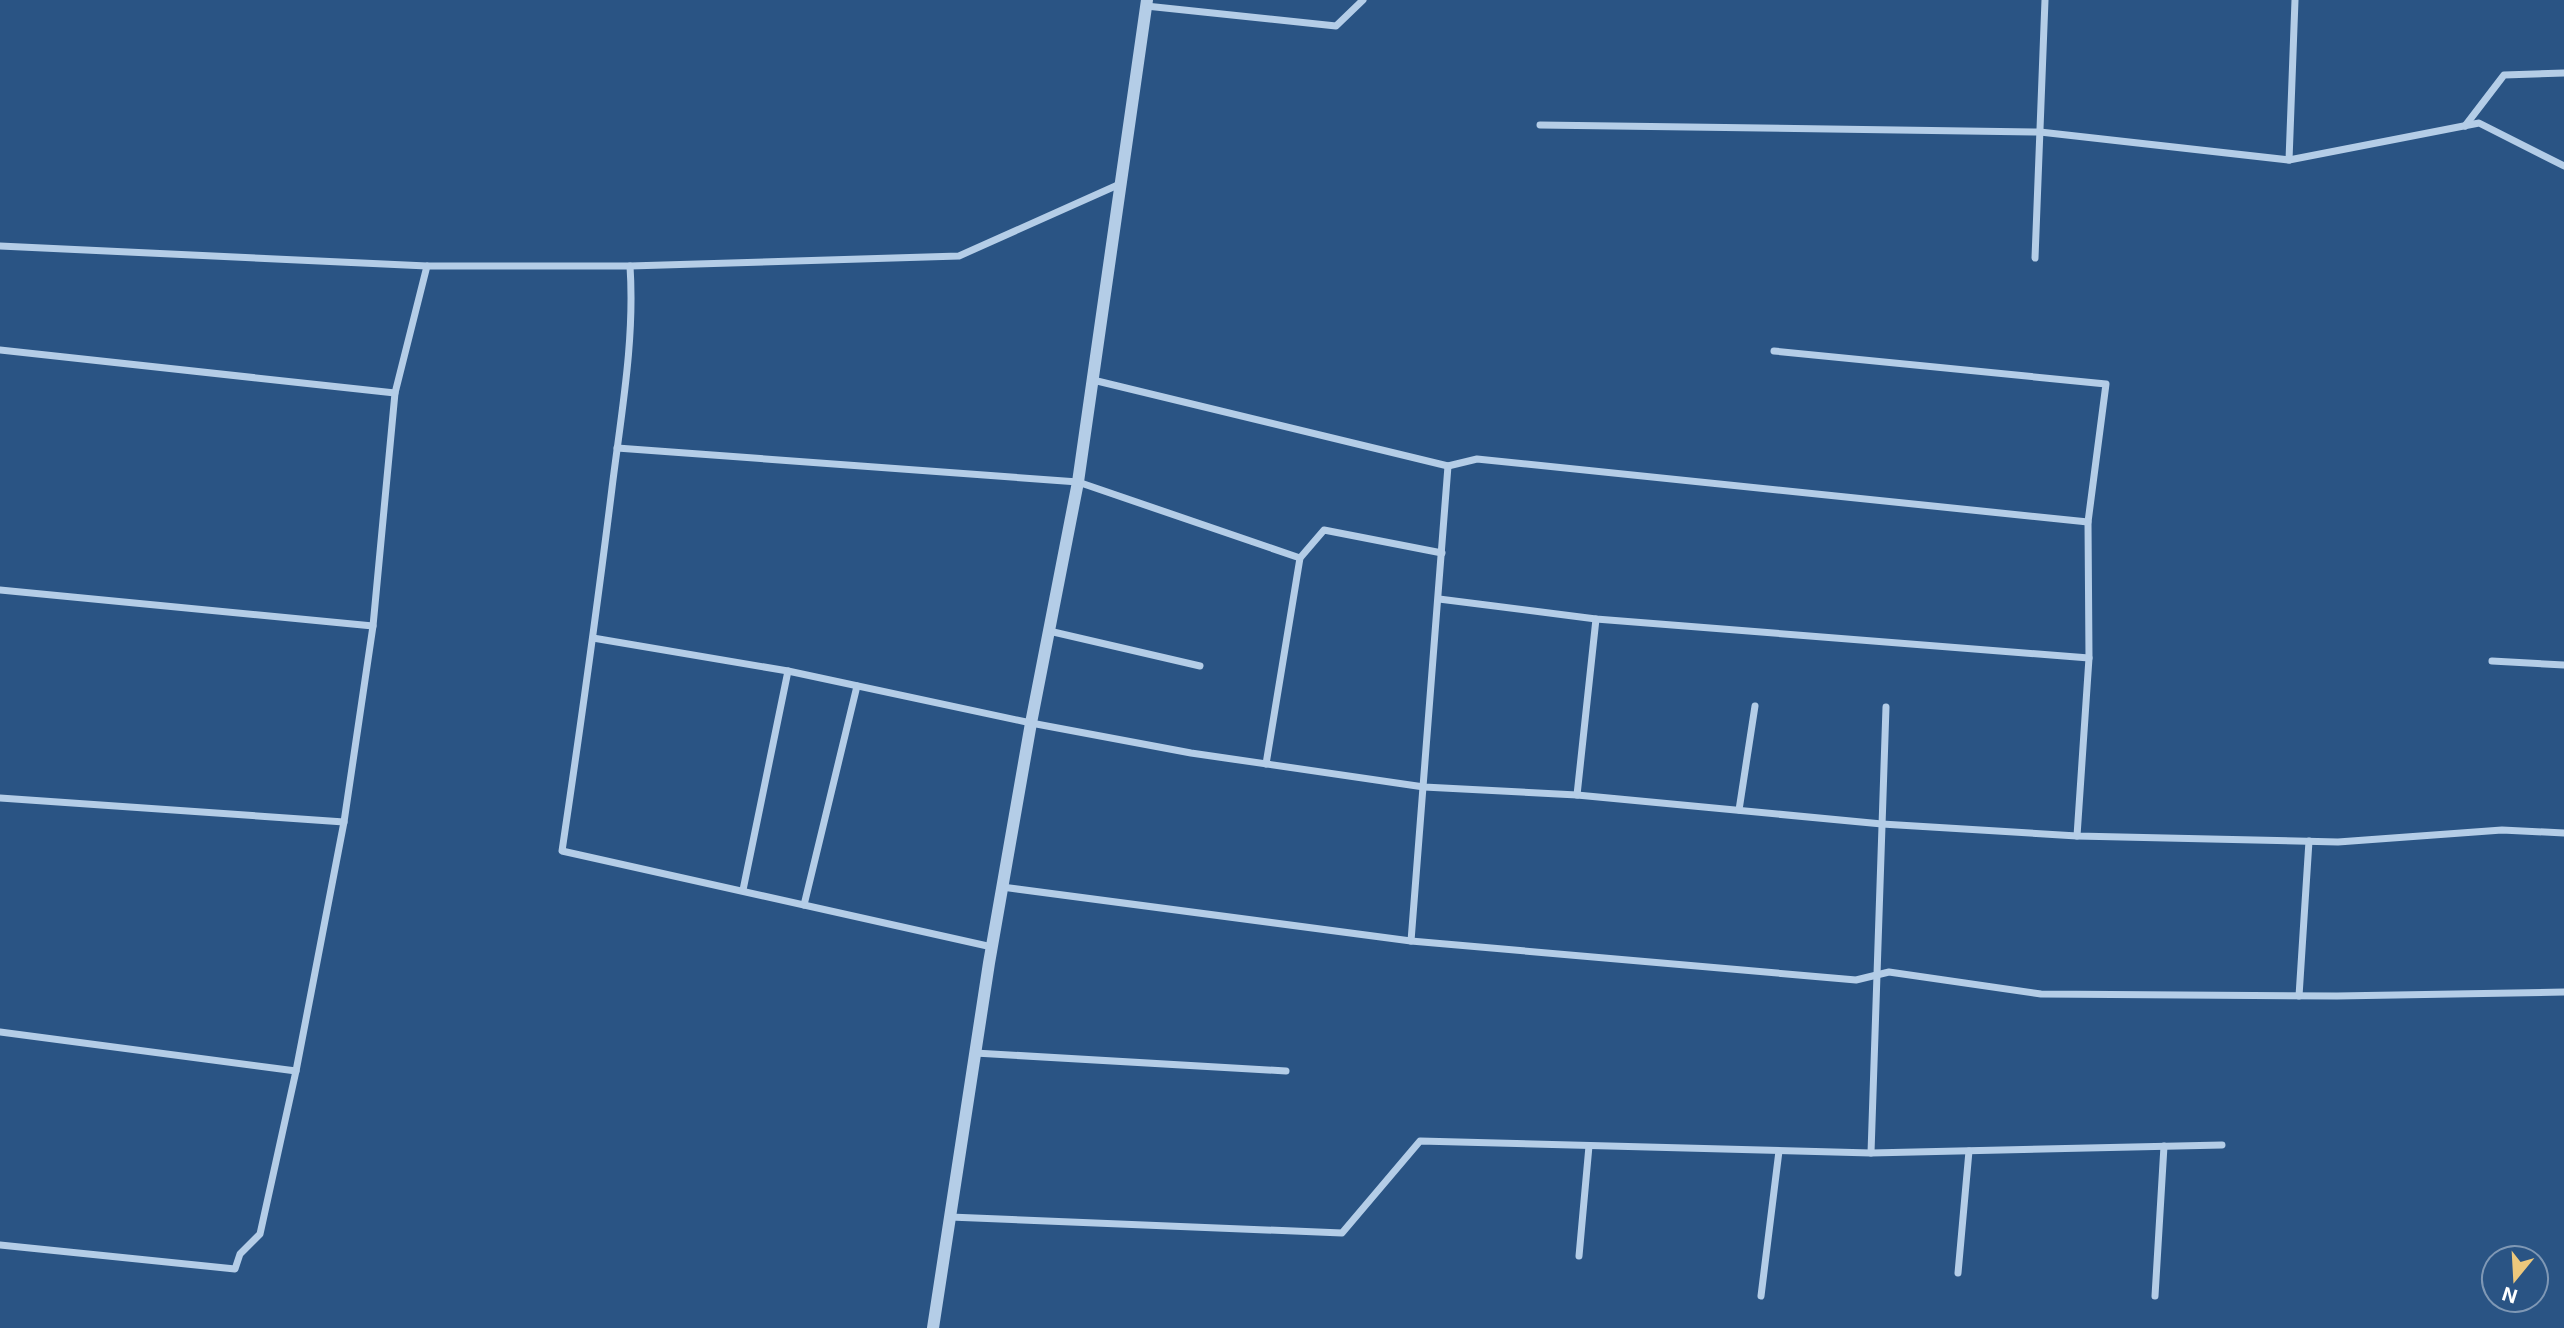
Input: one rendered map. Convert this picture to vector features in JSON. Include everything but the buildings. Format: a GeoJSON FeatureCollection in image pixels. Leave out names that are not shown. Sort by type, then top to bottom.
{"type":"FeatureCollection","features":[{"type":"Feature","properties":{"kind":"street"},"geometry":{"type":"LineString","coordinates":[[933,1328],[1002,887],[1078,482],[1146,3],[1336,26],[1363,0]]}},
{"type":"Feature","properties":{"kind":"street"},"geometry":{"type":"LineString","coordinates":[[2035,258],[2045,0]]}},
{"type":"Feature","properties":{"kind":"street"},"geometry":{"type":"LineString","coordinates":[[2289,160],[2295,0]]}},
{"type":"Feature","properties":{"kind":"street"},"geometry":{"type":"LineString","coordinates":[[2465,126],[2504,75],[2564,73]]}},
{"type":"Feature","properties":{"kind":"street"},"geometry":{"type":"LineString","coordinates":[[1540,125],[2040,132],[2289,160],[2479,123],[2564,166]]}},
{"type":"Feature","properties":{"kind":"street"},"geometry":{"type":"LineString","coordinates":[[0,246],[427,266],[630,266],[959,257],[1121,183]]}},
{"type":"Feature","properties":{"kind":"street"},"geometry":{"type":"LineString","coordinates":[[0,1245],[235,1269],[240,1254],[260,1234],[296,1071],[344,822],[373,626],[394,393],[427,266]]}},
{"type":"Feature","properties":{"kind":"street"},"geometry":{"type":"LineString","coordinates":[[630,266],[633,306],[617,449],[562,851],[992,947]]}},
{"type":"Feature","properties":{"kind":"street"},"geometry":{"type":"LineString","coordinates":[[0,350],[394,393]]}},
{"type":"Feature","properties":{"kind":"street"},"geometry":{"type":"LineString","coordinates":[[1774,351],[2106,384],[2088,522],[2089,658],[2077,836]]}},
{"type":"Feature","properties":{"kind":"street"},"geometry":{"type":"LineString","coordinates":[[1093,380],[1448,466],[1477,459],[2088,522]]}},
{"type":"Feature","properties":{"kind":"street"},"geometry":{"type":"LineString","coordinates":[[617,449],[1078,482],[1300,558]]}},
{"type":"Feature","properties":{"kind":"street"},"geometry":{"type":"LineString","coordinates":[[1412,942],[1448,466]]}},
{"type":"Feature","properties":{"kind":"street"},"geometry":{"type":"LineString","coordinates":[[1266,764],[1300,558],[1325,530],[1442,553]]}},
{"type":"Feature","properties":{"kind":"street"},"geometry":{"type":"LineString","coordinates":[[0,590],[373,626]]}},
{"type":"Feature","properties":{"kind":"street"},"geometry":{"type":"LineString","coordinates":[[1439,598],[1596,620],[2089,658]]}},
{"type":"Feature","properties":{"kind":"street"},"geometry":{"type":"LineString","coordinates":[[1577,795],[1596,620]]}},
{"type":"Feature","properties":{"kind":"street"},"geometry":{"type":"LineString","coordinates":[[1049,631],[1200,666]]}},
{"type":"Feature","properties":{"kind":"street"},"geometry":{"type":"LineString","coordinates":[[593,638],[788,671],[1031,723],[1191,753],[1423,787],[1577,795],[1882,824],[2077,836],[2338,842],[2501,830],[2564,833]]}},
{"type":"Feature","properties":{"kind":"street"},"geometry":{"type":"LineString","coordinates":[[2492,661],[2564,665]]}},
{"type":"Feature","properties":{"kind":"street"},"geometry":{"type":"LineString","coordinates":[[743,890],[788,671]]}},
{"type":"Feature","properties":{"kind":"street"},"geometry":{"type":"LineString","coordinates":[[804,905],[857,686]]}},
{"type":"Feature","properties":{"kind":"street"},"geometry":{"type":"LineString","coordinates":[[1739,810],[1755,706]]}},
{"type":"Feature","properties":{"kind":"street"},"geometry":{"type":"LineString","coordinates":[[1871,1153],[1886,706]]}},
{"type":"Feature","properties":{"kind":"street"},"geometry":{"type":"LineString","coordinates":[[0,798],[344,822]]}},
{"type":"Feature","properties":{"kind":"street"},"geometry":{"type":"LineString","coordinates":[[2300,996],[2309,841]]}},
{"type":"Feature","properties":{"kind":"street"},"geometry":{"type":"LineString","coordinates":[[1002,887],[1412,942],[1856,979],[1889,972],[2041,995],[2300,996],[2564,992]]}},
{"type":"Feature","properties":{"kind":"street"},"geometry":{"type":"LineString","coordinates":[[0,1032],[296,1071]]}},
{"type":"Feature","properties":{"kind":"street"},"geometry":{"type":"LineString","coordinates":[[975,1052],[1286,1071]]}},
{"type":"Feature","properties":{"kind":"street"},"geometry":{"type":"LineString","coordinates":[[950,1217],[1342,1233],[1420,1141],[1871,1153],[2222,1145]]}},
{"type":"Feature","properties":{"kind":"street"},"geometry":{"type":"LineString","coordinates":[[1579,1256],[1589,1146]]}},
{"type":"Feature","properties":{"kind":"street"},"geometry":{"type":"LineString","coordinates":[[2155,1296],[2164,1146]]}},
{"type":"Feature","properties":{"kind":"street"},"geometry":{"type":"LineString","coordinates":[[1761,1296],[1779,1151]]}},
{"type":"Feature","properties":{"kind":"street"},"geometry":{"type":"LineString","coordinates":[[1958,1273],[1969,1151]]}}]}
